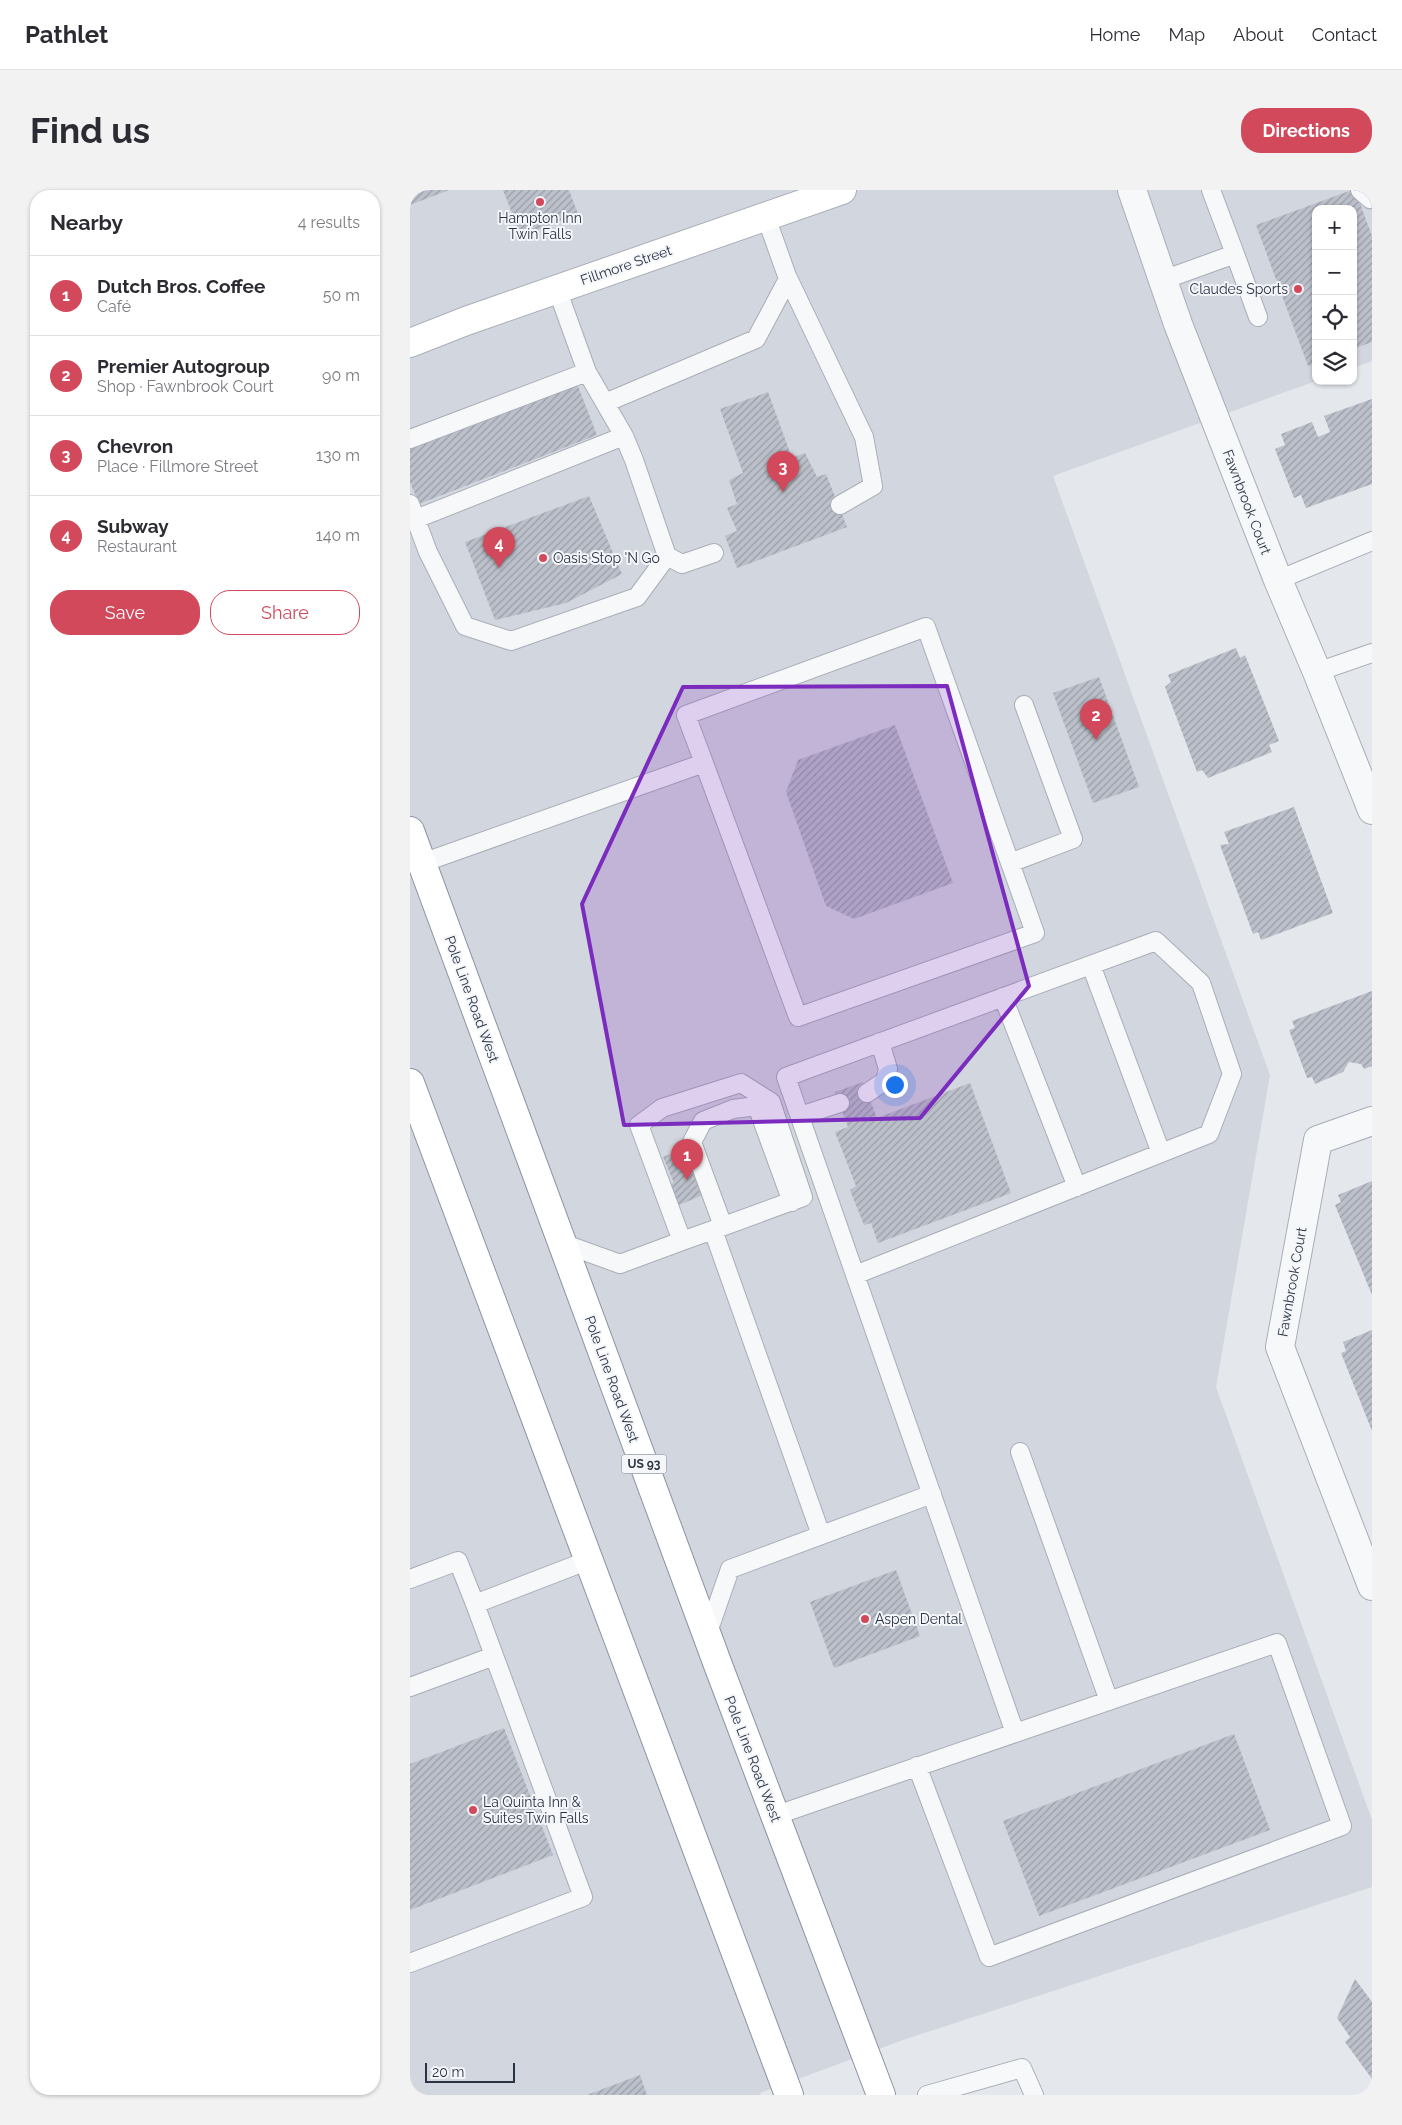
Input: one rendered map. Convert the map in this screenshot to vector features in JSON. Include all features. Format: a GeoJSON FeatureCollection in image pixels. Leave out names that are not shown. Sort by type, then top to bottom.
{"type":"FeatureCollection","features":[{"type":"Feature","properties":{"kind":"main road","name":"Fillmore Street"},"geometry":{"type":"LineString","coordinates":[[410,342],[556,289],[842,190]]}},
{"type":"Feature","properties":{"kind":"main road","name":"Pole Line Road West"},"geometry":{"type":"LineString","coordinates":[[410,831],[774,1816],[881,2095]]}},
{"type":"Feature","properties":{"kind":"main road"},"geometry":{"type":"LineString","coordinates":[[410,1084],[789,2095]]}},
{"type":"Feature","properties":{"kind":"street","name":"Fawnbrook Court"},"geometry":{"type":"LineString","coordinates":[[1132,190],[1178,324],[1278,580],[1372,810]]}},
{"type":"Feature","properties":{"kind":"street","name":"Fawnbrook Court"},"geometry":{"type":"LineString","coordinates":[[1372,1120],[1318,1140],[1280,1347],[1372,1586]]}},
{"type":"Feature","properties":{"kind":"lane"},"geometry":{"type":"LineString","coordinates":[[1211,190],[1258,317]]}},
{"type":"Feature","properties":{"kind":"lane"},"geometry":{"type":"LineString","coordinates":[[1360,190],[1370,199],[1372,198]]}},
{"type":"Feature","properties":{"kind":"lane"},"geometry":{"type":"LineString","coordinates":[[766,217],[788,279],[864,437],[872,486],[840,505]]}},
{"type":"Feature","properties":{"kind":"lane"},"geometry":{"type":"LineString","coordinates":[[1163,280],[1235,254]]}},
{"type":"Feature","properties":{"kind":"lane"},"geometry":{"type":"LineString","coordinates":[[605,403],[756,339],[788,279]]}},
{"type":"Feature","properties":{"kind":"lane"},"geometry":{"type":"LineString","coordinates":[[556,289],[586,372],[624,436],[667,556],[682,564],[714,553]]}},
{"type":"Feature","properties":{"kind":"lane"},"geometry":{"type":"LineString","coordinates":[[410,439],[586,372]]}},
{"type":"Feature","properties":{"kind":"lane"},"geometry":{"type":"LineString","coordinates":[[624,436],[413,512],[428,552],[465,626],[511,641],[637,597],[667,556]]}},
{"type":"Feature","properties":{"kind":"lane"},"geometry":{"type":"LineString","coordinates":[[1278,580],[1372,541]]}},
{"type":"Feature","properties":{"kind":"lane"},"geometry":{"type":"LineString","coordinates":[[926,627],[1035,933],[798,1017],[704,762],[686,715],[926,627]]}},
{"type":"Feature","properties":{"kind":"lane"},"geometry":{"type":"LineString","coordinates":[[1317,672],[1372,653]]}},
{"type":"Feature","properties":{"kind":"lane"},"geometry":{"type":"LineString","coordinates":[[1010,863],[1073,839],[1024,705]]}},
{"type":"Feature","properties":{"kind":"lane"},"geometry":{"type":"LineString","coordinates":[[422,863],[704,762]]}},
{"type":"Feature","properties":{"kind":"lane"},"geometry":{"type":"LineString","coordinates":[[855,1275],[1209,1134],[1232,1074],[1201,983],[1156,941],[786,1077],[826,1189],[855,1275],[1015,1733]]}},
{"type":"Feature","properties":{"kind":"lane"},"geometry":{"type":"LineString","coordinates":[[1091,965],[1161,1153]]}},
{"type":"Feature","properties":{"kind":"lane"},"geometry":{"type":"LineString","coordinates":[[1003,997],[1077,1186]]}},
{"type":"Feature","properties":{"kind":"lane"},"geometry":{"type":"LineString","coordinates":[[867,1093],[885,1082],[888,1069],[880,1042]]}},
{"type":"Feature","properties":{"kind":"lane"},"geometry":{"type":"LineString","coordinates":[[682,1241],[639,1124],[662,1108],[741,1083],[771,1102],[798,1199]]}},
{"type":"Feature","properties":{"kind":"lane"},"geometry":{"type":"LineString","coordinates":[[800,1116],[840,1103]]}},
{"type":"Feature","properties":{"kind":"lane"},"geometry":{"type":"LineString","coordinates":[[798,1199],[757,1106],[733,1109],[703,1120],[692,1142],[718,1228],[821,1535]]}},
{"type":"Feature","properties":{"kind":"lane"},"geometry":{"type":"LineString","coordinates":[[562,1243],[620,1264],[826,1189]]}},
{"type":"Feature","properties":{"kind":"lane"},"geometry":{"type":"LineString","coordinates":[[1020,1452],[1110,1701]]}},
{"type":"Feature","properties":{"kind":"lane"},"geometry":{"type":"LineString","coordinates":[[707,1635],[730,1569],[932,1494]]}},
{"type":"Feature","properties":{"kind":"lane"},"geometry":{"type":"LineString","coordinates":[[474,1604],[589,1560]]}},
{"type":"Feature","properties":{"kind":"lane"},"geometry":{"type":"LineString","coordinates":[[410,1579],[458,1561],[583,1897],[410,1963]]}},
{"type":"Feature","properties":{"kind":"lane"},"geometry":{"type":"LineString","coordinates":[[774,1816],[917,1766],[1277,1643],[1342,1826],[989,1957],[917,1766]]}},
{"type":"Feature","properties":{"kind":"lane"},"geometry":{"type":"LineString","coordinates":[[410,1687],[494,1656]]}},
{"type":"Feature","properties":{"kind":"lane"},"geometry":{"type":"LineString","coordinates":[[927,2095],[1022,2068],[1034,2095]]}},
{"type":"Feature","properties":{"kind":"highlighted area"},"geometry":{"type":"Polygon","coordinates":[[[947,686],[1029,986],[920,1118],[624,1125],[582,904],[683,687],[947,686]]]}},
{"type":"Feature","properties":{"kind":"shaded area"},"geometry":{"type":"Polygon","coordinates":[[[410,190],[1372,190],[1372,361],[1357,367],[1357,205],[1312,205],[1312,382],[1053,476],[1270,1075],[1216,1387],[1372,1820],[1372,1887],[906,2039],[760,2093],[761,2095],[410,2095],[410,190]]]}},
{"type":"Feature","properties":{"kind":"building"},"geometry":{"type":"Polygon","coordinates":[[[410,190],[449,190],[410,205],[410,190]]]}},
{"type":"Feature","properties":{"kind":"building","name":"Hampton Inn Twin Falls"},"geometry":{"type":"Polygon","coordinates":[[[503,190],[569,190],[578,214],[521,236],[503,190]]]}},
{"type":"Feature","properties":{"kind":"building","name":"Claudes Sports"},"geometry":{"type":"Polygon","coordinates":[[[1352,190],[1355,190],[1372,236],[1372,342],[1357,348],[1357,205],[1312,205],[1312,364],[1308,366],[1256,225],[1352,190]]]}},
{"type":"Feature","properties":{"kind":"building"},"geometry":{"type":"Polygon","coordinates":[[[576,381],[597,435],[419,504],[410,482],[410,446],[576,381]]]}},
{"type":"Feature","properties":{"kind":"building"},"geometry":{"type":"Polygon","coordinates":[[[768,392],[792,458],[805,453],[817,477],[826,474],[847,527],[737,568],[725,536],[737,531],[727,508],[737,504],[729,480],[743,473],[720,409],[768,392]]]}},
{"type":"Feature","properties":{"kind":"building"},"geometry":{"type":"Polygon","coordinates":[[[1372,399],[1372,484],[1306,508],[1301,495],[1294,498],[1275,449],[1285,445],[1281,434],[1312,422],[1318,437],[1330,432],[1324,416],[1372,399]]]}},
{"type":"Feature","properties":{"kind":"building","name":"Oasis Stop 'N Go"},"geometry":{"type":"Polygon","coordinates":[[[589,496],[622,574],[566,603],[495,620],[465,542],[589,496]]]}},
{"type":"Feature","properties":{"kind":"building"},"geometry":{"type":"Polygon","coordinates":[[[1236,648],[1240,658],[1245,655],[1279,741],[1269,745],[1272,752],[1208,778],[1202,770],[1197,772],[1165,687],[1171,682],[1168,675],[1236,648]]]}},
{"type":"Feature","properties":{"kind":"building"},"geometry":{"type":"Polygon","coordinates":[[[1099,677],[1139,787],[1093,803],[1053,693],[1099,677]]]}},
{"type":"Feature","properties":{"kind":"building"},"geometry":{"type":"Polygon","coordinates":[[[895,725],[953,883],[854,919],[826,906],[786,792],[798,760],[895,725]]]}},
{"type":"Feature","properties":{"kind":"building"},"geometry":{"type":"Polygon","coordinates":[[[1294,807],[1333,913],[1261,940],[1258,932],[1253,934],[1220,845],[1229,844],[1224,832],[1294,807]]]}},
{"type":"Feature","properties":{"kind":"building"},"geometry":{"type":"Polygon","coordinates":[[[1372,991],[1372,1066],[1364,1069],[1361,1064],[1349,1062],[1343,1072],[1315,1084],[1312,1077],[1307,1078],[1289,1030],[1295,1028],[1292,1021],[1372,991]]]}},
{"type":"Feature","properties":{"kind":"building"},"geometry":{"type":"Polygon","coordinates":[[[863,1082],[877,1118],[970,1083],[1011,1193],[878,1243],[871,1223],[864,1225],[850,1190],[856,1186],[835,1132],[848,1127],[835,1092],[863,1082]]]}},
{"type":"Feature","properties":{"kind":"building"},"geometry":{"type":"Polygon","coordinates":[[[683,1149],[694,1176],[700,1173],[708,1193],[674,1207],[666,1186],[674,1183],[663,1157],[683,1149]]]}},
{"type":"Feature","properties":{"kind":"building"},"geometry":{"type":"Polygon","coordinates":[[[1372,1181],[1372,1295],[1335,1205],[1341,1202],[1338,1195],[1372,1181]]]}},
{"type":"Feature","properties":{"kind":"building"},"geometry":{"type":"Polygon","coordinates":[[[1372,1330],[1372,1431],[1341,1353],[1346,1351],[1343,1342],[1372,1330]]]}},
{"type":"Feature","properties":{"kind":"building","name":"Aspen Dental"},"geometry":{"type":"Polygon","coordinates":[[[896,1570],[920,1636],[834,1668],[810,1602],[896,1570]]]}},
{"type":"Feature","properties":{"kind":"building","name":"La Quinta Inn & Suites Twin Falls"},"geometry":{"type":"Polygon","coordinates":[[[504,1728],[553,1855],[410,1910],[410,1764],[504,1728]]]}},
{"type":"Feature","properties":{"kind":"building"},"geometry":{"type":"Polygon","coordinates":[[[1234,1734],[1270,1830],[1039,1916],[1003,1821],[1234,1734]]]}},
{"type":"Feature","properties":{"kind":"building"},"geometry":{"type":"Polygon","coordinates":[[[1355,1979],[1372,2002],[1372,2079],[1345,2042],[1350,2037],[1337,2018],[1355,1979]]]}},
{"type":"Feature","properties":{"kind":"building"},"geometry":{"type":"Polygon","coordinates":[[[640,2075],[647,2095],[587,2095],[640,2075]]]}},
{"type":"Feature","properties":{"kind":"place","name":"Hampton Inn Twin Falls"},"geometry":{"type":"Point","coordinates":[540,202]}},
{"type":"Feature","properties":{"kind":"place","name":"Claudes Sports"},"geometry":{"type":"Point","coordinates":[1298,289]}},
{"type":"Feature","properties":{"kind":"place","name":"Chevron"},"geometry":{"type":"Point","coordinates":[783,492]}},
{"type":"Feature","properties":{"kind":"place","name":"Oasis Stop 'N Go"},"geometry":{"type":"Point","coordinates":[543,558]}},
{"type":"Feature","properties":{"kind":"place","name":"Subway"},"geometry":{"type":"Point","coordinates":[499,568]}},
{"type":"Feature","properties":{"kind":"place","name":"Premier Autogroup"},"geometry":{"type":"Point","coordinates":[1096,740]}},
{"type":"Feature","properties":{"kind":"place","name":"Dutch Bros. Coffee"},"geometry":{"type":"Point","coordinates":[687,1180]}},
{"type":"Feature","properties":{"kind":"place","name":"Aspen Dental"},"geometry":{"type":"Point","coordinates":[865,1619]}},
{"type":"Feature","properties":{"kind":"place","name":"La Quinta Inn & Suites Twin Falls"},"geometry":{"type":"Point","coordinates":[473,1810]}}]}
